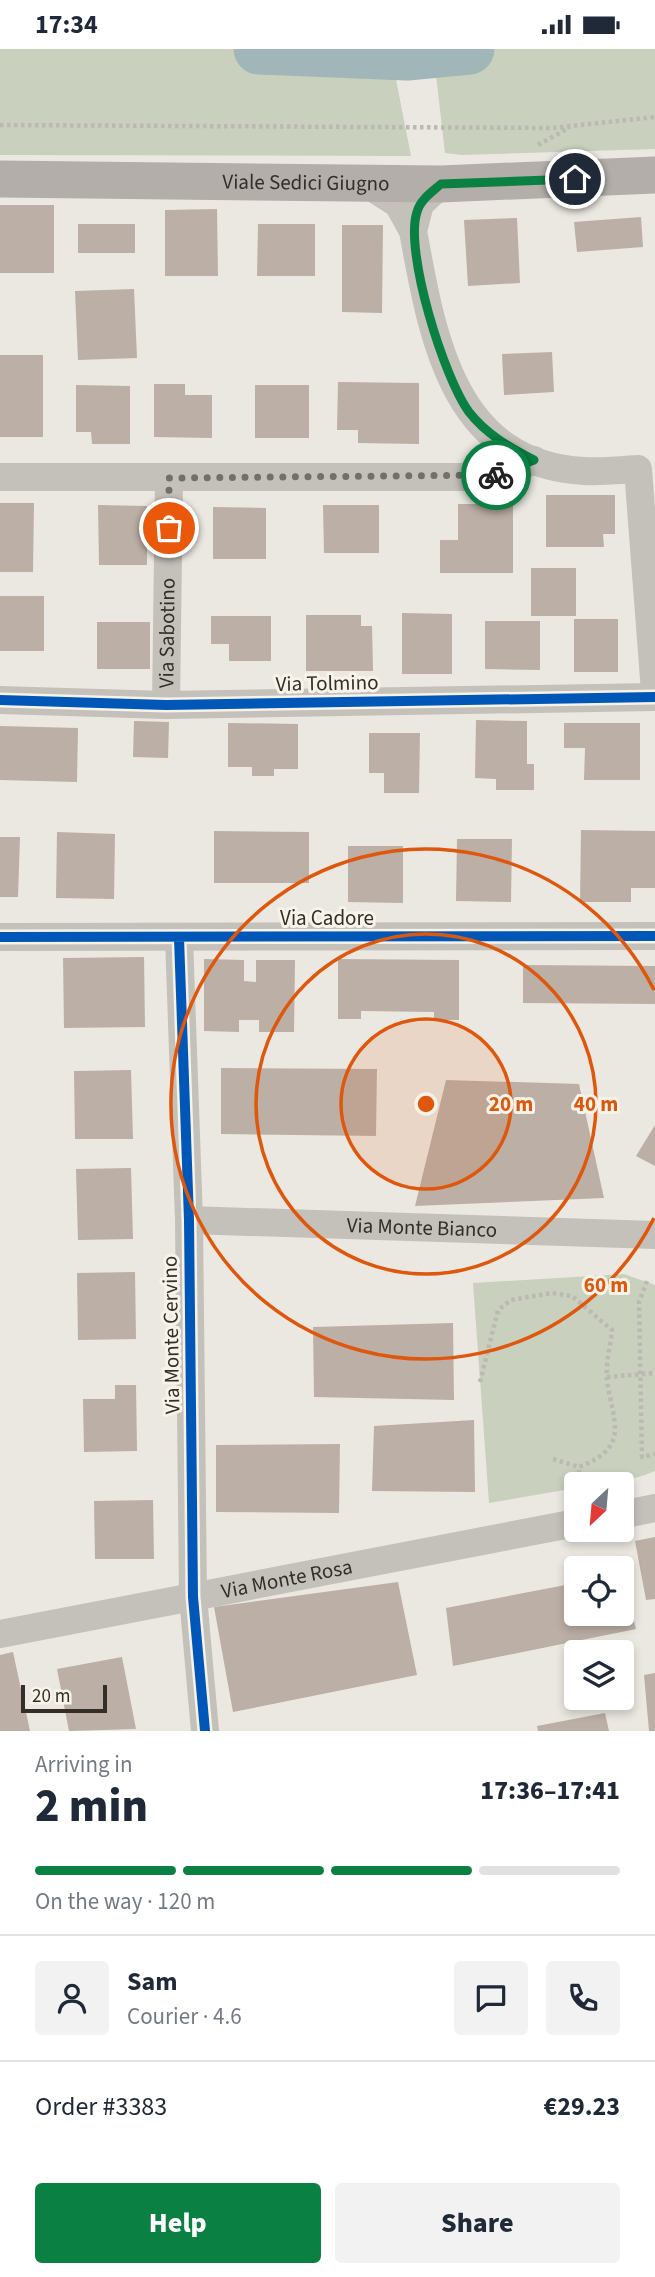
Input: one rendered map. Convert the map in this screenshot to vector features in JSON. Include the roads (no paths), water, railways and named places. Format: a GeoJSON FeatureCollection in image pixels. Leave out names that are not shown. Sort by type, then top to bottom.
{"type":"FeatureCollection","features":[{"type":"Feature","properties":{"kind":"main road","name":"Viale Sedici Giugno"},"geometry":{"type":"LineString","coordinates":[[0,179],[441,184],[655,175]]}},
{"type":"Feature","properties":{"kind":"street"},"geometry":{"type":"LineString","coordinates":[[367,184],[398,204],[413,232],[436,335],[456,392],[489,433],[534,460],[583,471],[646,467],[655,692]]}},
{"type":"Feature","properties":{"kind":"street"},"geometry":{"type":"LineString","coordinates":[[413,232],[420,204],[441,184]]}},
{"type":"Feature","properties":{"kind":"street"},"geometry":{"type":"LineString","coordinates":[[0,477],[503,475],[534,460]]}},
{"type":"Feature","properties":{"kind":"street","name":"Via Sabotino"},"geometry":{"type":"LineString","coordinates":[[166,705],[169,478]]}},
{"type":"Feature","properties":{"kind":"street","name":"Via Tolmino"},"geometry":{"type":"LineString","coordinates":[[0,701],[166,705],[655,697]]}},
{"type":"Feature","properties":{"kind":"street","name":"Via Cadore"},"geometry":{"type":"LineString","coordinates":[[0,937],[655,936]]}},
{"type":"Feature","properties":{"kind":"street","name":"Via Monte Cervino"},"geometry":{"type":"LineString","coordinates":[[179,938],[188,1220],[193,1597],[205,1731]]}},
{"type":"Feature","properties":{"kind":"street","name":"Via Monte Bianco"},"geometry":{"type":"LineString","coordinates":[[188,1220],[655,1235]]}},
{"type":"Feature","properties":{"kind":"street"},"geometry":{"type":"LineString","coordinates":[[634,1512],[655,1508]]}},
{"type":"Feature","properties":{"kind":"street","name":"Via Monte Rosa"},"geometry":{"type":"LineString","coordinates":[[0,1635],[564,1525]]}},
{"type":"Feature","properties":{"kind":"waterway"},"geometry":{"type":"LineString","coordinates":[[259,49],[407,55],[469,49]]}}]}
